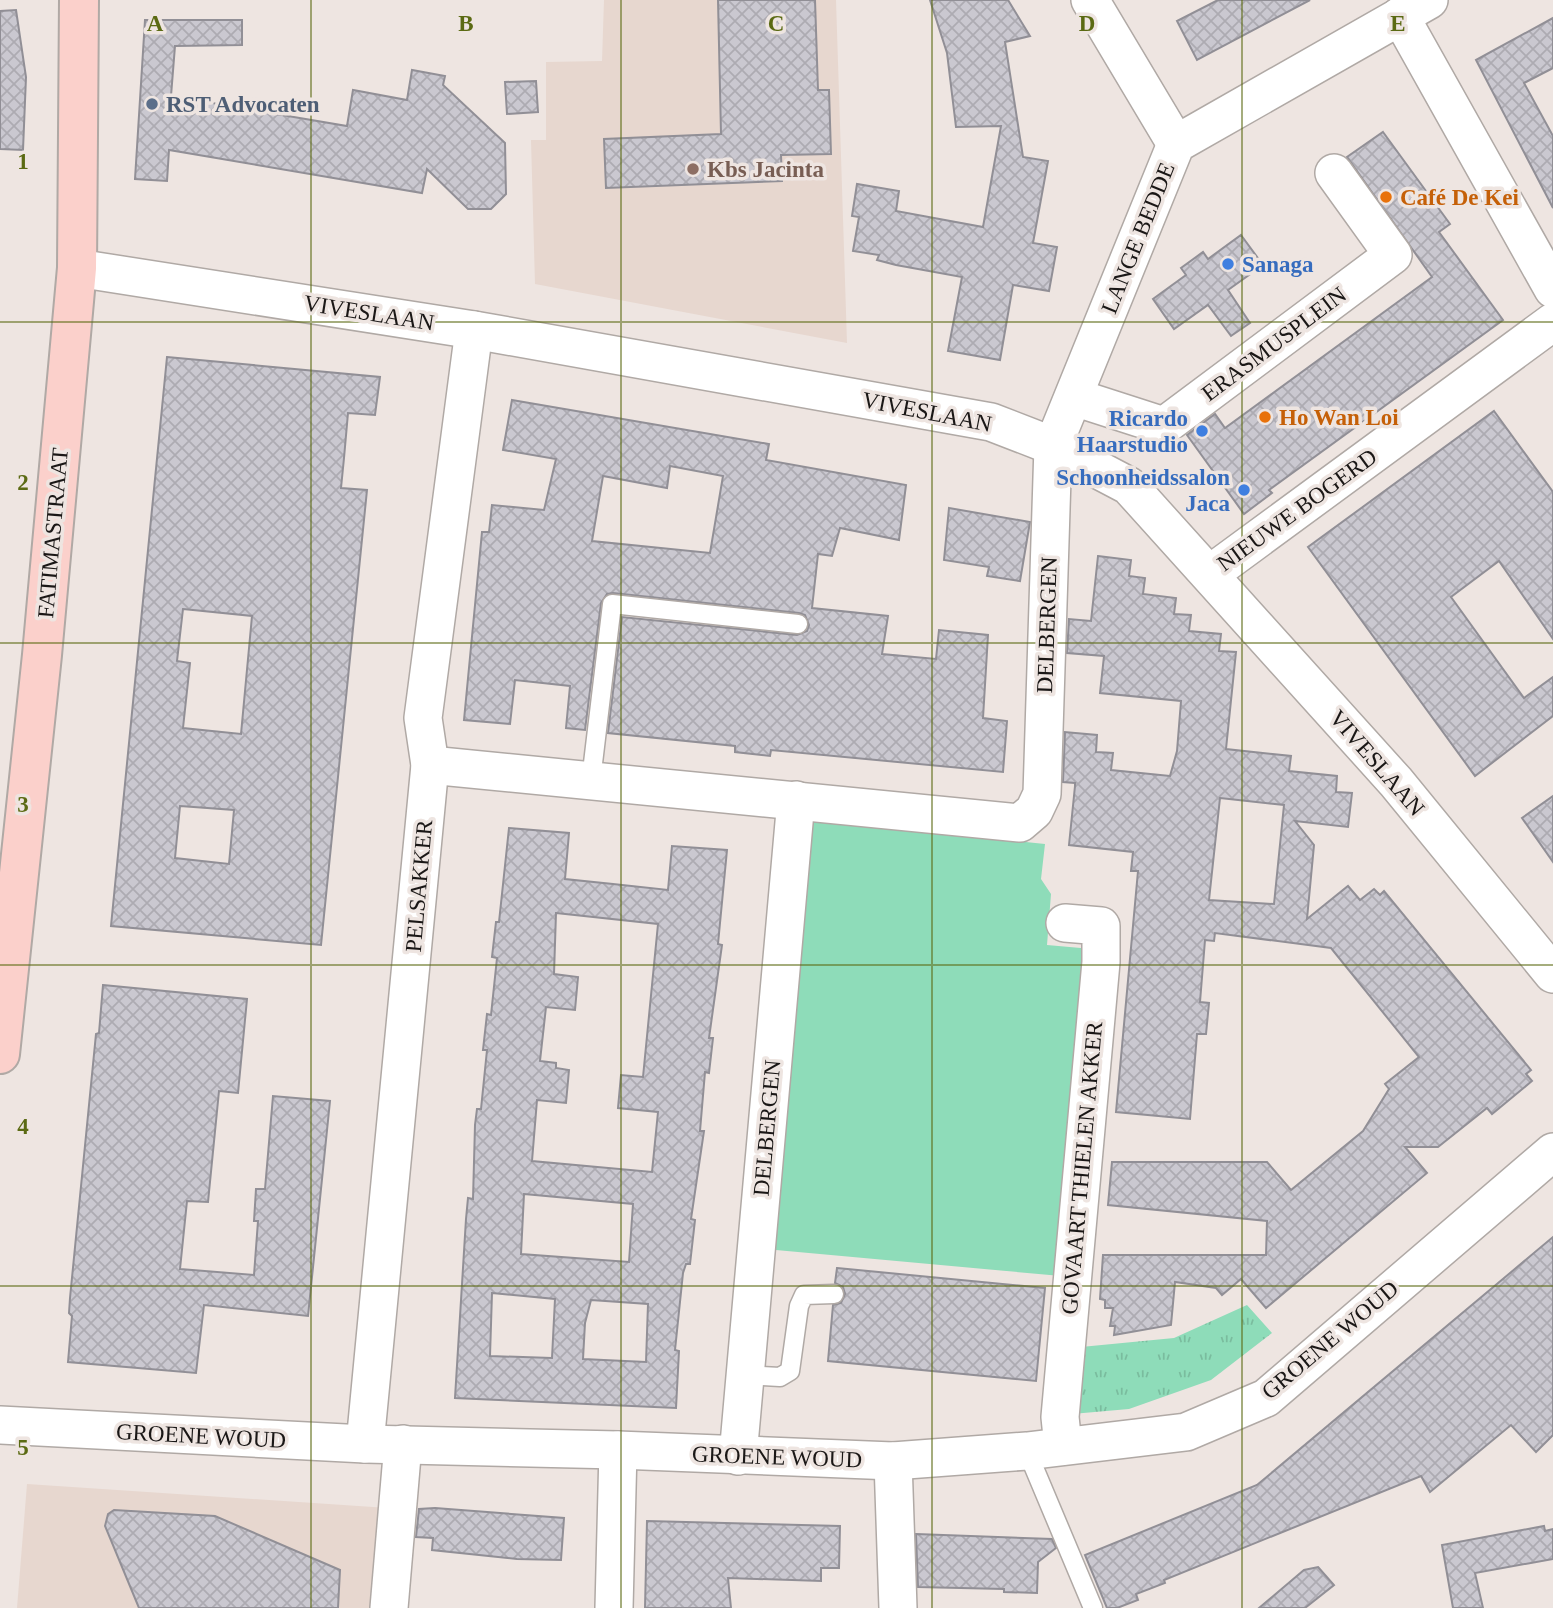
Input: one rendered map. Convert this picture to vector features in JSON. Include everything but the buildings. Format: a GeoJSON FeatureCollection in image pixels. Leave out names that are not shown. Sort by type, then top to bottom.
{"type":"FeatureCollection","features":[{"type":"Feature","properties":{"kind":"main road","name":"FATIMASTRAAT"},"geometry":{"type":"LineString","coordinates":[[0,1054],[3,1004],[42,655],[77,268],[79,4]]}},
{"type":"Feature","properties":{"kind":"street"},"geometry":{"type":"LineString","coordinates":[[1090,0],[1175,144]]}},
{"type":"Feature","properties":{"kind":"street"},"geometry":{"type":"LineString","coordinates":[[1414,8],[1553,289]]}},
{"type":"Feature","properties":{"kind":"street","name":"LANGE BEDDE"},"geometry":{"type":"LineString","coordinates":[[1053,446],[1175,144],[1414,8]]}},
{"type":"Feature","properties":{"kind":"street","name":"ERASMUSPLEIN"},"geometry":{"type":"LineString","coordinates":[[1073,397],[1164,426],[1393,255],[1334,173]]}},
{"type":"Feature","properties":{"kind":"street","name":"VIVESLAAN"},"geometry":{"type":"LineString","coordinates":[[77,268],[474,330],[991,422],[1053,446],[1129,486],[1396,782],[1553,974]]}},
{"type":"Feature","properties":{"kind":"street","name":"NIEUWE BOGERD"},"geometry":{"type":"LineString","coordinates":[[1210,574],[1553,322]]}},
{"type":"Feature","properties":{"kind":"street","name":"PELSAKKER"},"geometry":{"type":"LineString","coordinates":[[365,1444],[430,765],[423,718],[474,330]]}},
{"type":"Feature","properties":{"kind":"street","name":"DELBERGEN"},"geometry":{"type":"LineString","coordinates":[[430,765],[1020,823],[1034,811],[1042,794],[1053,446]]}},
{"type":"Feature","properties":{"kind":"street","name":"DELBERGEN"},"geometry":{"type":"LineString","coordinates":[[738,1456],[796,800]]}},
{"type":"Feature","properties":{"kind":"street","name":"GOVAART THIELEN AKKER"},"geometry":{"type":"LineString","coordinates":[[1063,1446],[1060,1417],[1101,962],[1101,926],[1065,923]]}},
{"type":"Feature","properties":{"kind":"street","name":"GROENE WOUD"},"geometry":{"type":"LineString","coordinates":[[0,1425],[365,1444],[618,1450],[893,1461],[1027,1451],[1186,1432],[1266,1398],[1553,1152]]}},
{"type":"Feature","properties":{"kind":"street"},"geometry":{"type":"LineString","coordinates":[[389,1608],[403,1444]]}},
{"type":"Feature","properties":{"kind":"street"},"geometry":{"type":"LineString","coordinates":[[614,1608],[618,1450]]}},
{"type":"Feature","properties":{"kind":"street","name":"GROENE WOUD"},"geometry":{"type":"LineString","coordinates":[[893,1461],[898,1608]]}},
{"type":"Feature","properties":{"kind":"lane"},"geometry":{"type":"LineString","coordinates":[[591,780],[612,604],[798,624]]}},
{"type":"Feature","properties":{"kind":"lane"},"geometry":{"type":"LineString","coordinates":[[745,1375],[780,1377],[790,1371],[799,1307],[804,1296],[834,1294]]}},
{"type":"Feature","properties":{"kind":"lane"},"geometry":{"type":"LineString","coordinates":[[1027,1451],[1093,1608]]}},
{"type":"Feature","properties":{"kind":"shaded area"},"geometry":{"type":"Polygon","coordinates":[[[604,0],[836,0],[847,343],[535,284],[531,140],[546,140],[546,62],[602,61],[604,0]]]}},
{"type":"Feature","properties":{"kind":"shaded area"},"geometry":{"type":"Polygon","coordinates":[[[27,1484],[388,1508],[380,1608],[17,1608],[27,1484]]]}},
{"type":"Feature","properties":{"kind":"green space"},"geometry":{"type":"Polygon","coordinates":[[[805,819],[1045,844],[1041,879],[1051,894],[1047,945],[1092,949],[1061,1276],[765,1249],[805,819]]]}},
{"type":"Feature","properties":{"kind":"green space"},"geometry":{"type":"Polygon","coordinates":[[[1247,1305],[1272,1333],[1211,1380],[1129,1409],[1072,1414],[1081,1347],[1174,1338],[1247,1305]]]}},
{"type":"Feature","properties":{"kind":"place","name":"RST Advocaten"},"geometry":{"type":"Point","coordinates":[152,104]}},
{"type":"Feature","properties":{"kind":"place","name":"Kbs Jacinta"},"geometry":{"type":"Point","coordinates":[693,169]}},
{"type":"Feature","properties":{"kind":"place","name":"Café De Kei"},"geometry":{"type":"Point","coordinates":[1386,197]}},
{"type":"Feature","properties":{"kind":"place","name":"Sanaga"},"geometry":{"type":"Point","coordinates":[1228,264]}},
{"type":"Feature","properties":{"kind":"place","name":"Ho Wan Loi"},"geometry":{"type":"Point","coordinates":[1265,417]}},
{"type":"Feature","properties":{"kind":"place","name":"Ricardo Haarstudio"},"geometry":{"type":"Point","coordinates":[1202,431]}},
{"type":"Feature","properties":{"kind":"place","name":"Schoonheidssalon Jaca"},"geometry":{"type":"Point","coordinates":[1244,490]}}]}
